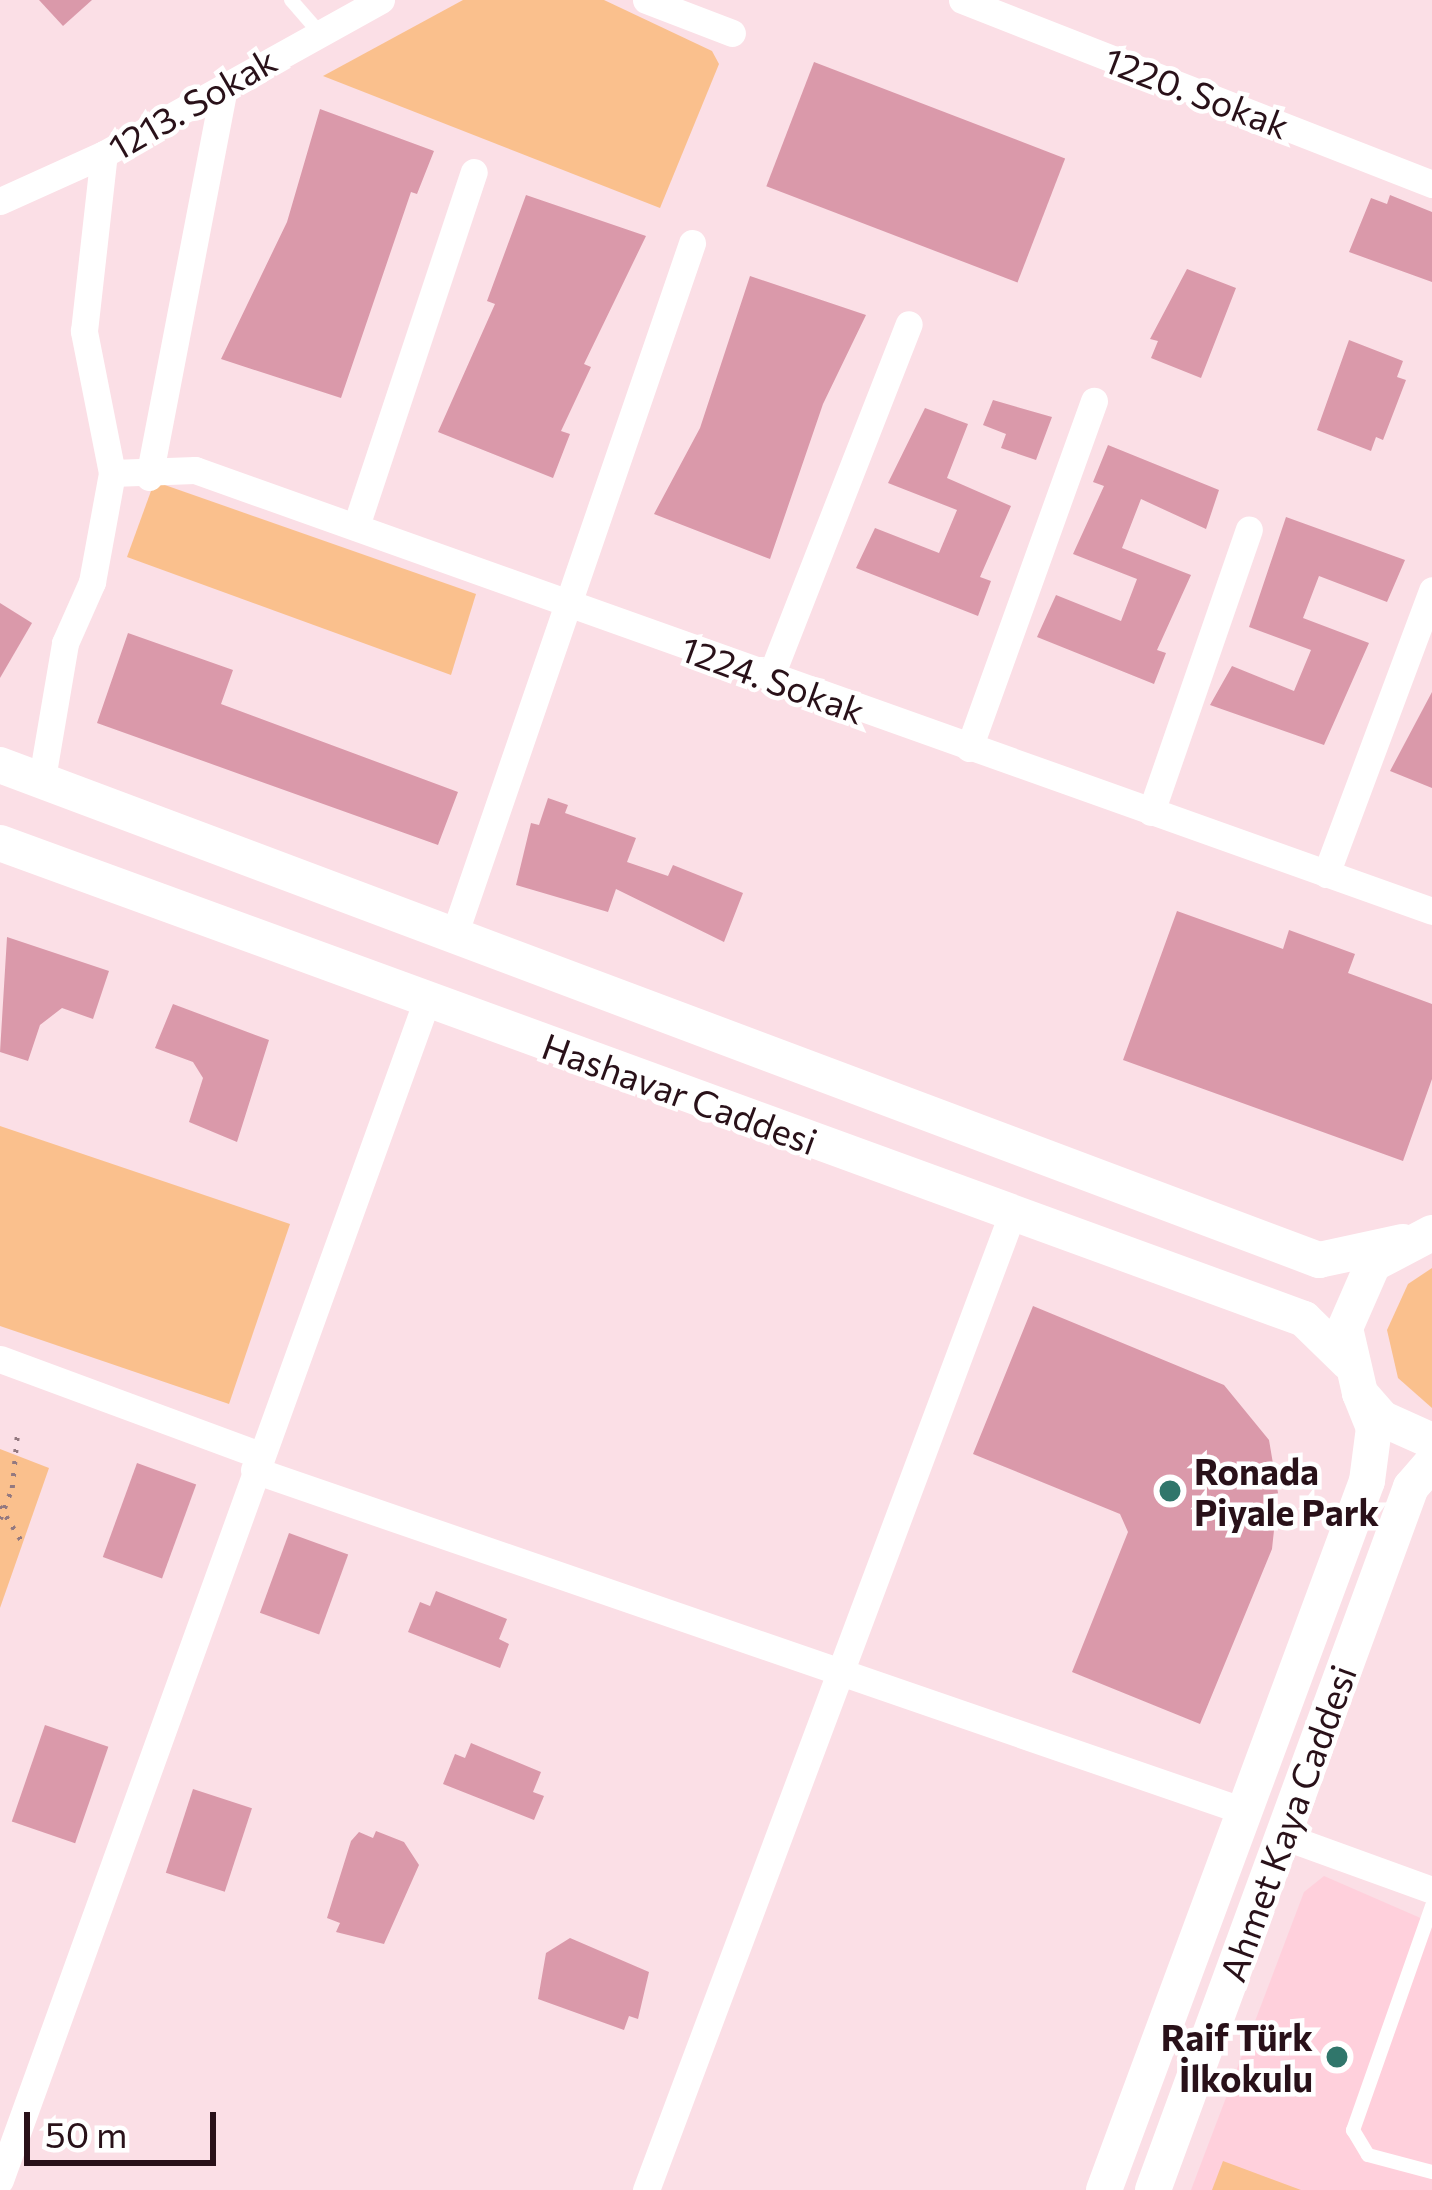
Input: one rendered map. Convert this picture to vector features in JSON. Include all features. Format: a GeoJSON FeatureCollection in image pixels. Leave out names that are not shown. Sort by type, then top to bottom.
{"type":"FeatureCollection","features":[{"type":"Feature","properties":{"kind":"main road"},"geometry":{"type":"LineString","coordinates":[[0,765],[1319,1260],[1417,1238]]}},
{"type":"Feature","properties":{"kind":"main road","name":"Hashavar Caddesi"},"geometry":{"type":"LineString","coordinates":[[0,843],[1304,1319],[1383,1419],[1432,1441]]}},
{"type":"Feature","properties":{"kind":"main road"},"geometry":{"type":"LineString","coordinates":[[1104,2190],[1366,1481],[1374,1428],[1354,1378],[1354,1295],[1373,1264],[1417,1238]]}},
{"type":"Feature","properties":{"kind":"main road","name":"Ahmet Kaya Caddesi"},"geometry":{"type":"LineString","coordinates":[[1153,2190],[1411,1486],[1432,1462]]}},
{"type":"Feature","properties":{"kind":"street","name":"1213. Sokak"},"geometry":{"type":"LineString","coordinates":[[0,201],[104,154],[317,30],[381,0]]}},
{"type":"Feature","properties":{"kind":"street"},"geometry":{"type":"LineString","coordinates":[[646,0],[732,33]]}},
{"type":"Feature","properties":{"kind":"street","name":"1220. Sokak"},"geometry":{"type":"LineString","coordinates":[[962,0],[1432,184]]}},
{"type":"Feature","properties":{"kind":"street"},"geometry":{"type":"LineString","coordinates":[[149,477],[224,87]]}},
{"type":"Feature","properties":{"kind":"street"},"geometry":{"type":"LineString","coordinates":[[41,784],[65,644],[92,582],[112,473],[84,331],[104,154]]}},
{"type":"Feature","properties":{"kind":"street"},"geometry":{"type":"LineString","coordinates":[[356,526],[474,172]]}},
{"type":"Feature","properties":{"kind":"street"},"geometry":{"type":"LineString","coordinates":[[453,938],[692,243]]}},
{"type":"Feature","properties":{"kind":"street"},"geometry":{"type":"LineString","coordinates":[[770,678],[909,324]]}},
{"type":"Feature","properties":{"kind":"street"},"geometry":{"type":"LineString","coordinates":[[969,748],[1094,401]]}},
{"type":"Feature","properties":{"kind":"street","name":"1224. Sokak"},"geometry":{"type":"LineString","coordinates":[[112,473],[149,477],[195,470],[1432,910]]}},
{"type":"Feature","properties":{"kind":"street"},"geometry":{"type":"LineString","coordinates":[[1151,812],[1249,530]]}},
{"type":"Feature","properties":{"kind":"street"},"geometry":{"type":"LineString","coordinates":[[1326,874],[1432,590]]}},
{"type":"Feature","properties":{"kind":"street"},"geometry":{"type":"LineString","coordinates":[[0,2180],[427,1000]]}},
{"type":"Feature","properties":{"kind":"street"},"geometry":{"type":"LineString","coordinates":[[646,2190],[1012,1214]]}},
{"type":"Feature","properties":{"kind":"street"},"geometry":{"type":"LineString","coordinates":[[0,1359],[256,1463],[837,1673],[1244,1811]]}},
{"type":"Feature","properties":{"kind":"street"},"geometry":{"type":"LineString","coordinates":[[1282,1836],[1432,1890]]}},
{"type":"Feature","properties":{"kind":"lane"},"geometry":{"type":"LineString","coordinates":[[291,0],[317,30]]}},
{"type":"Feature","properties":{"kind":"lane"},"geometry":{"type":"LineString","coordinates":[[1432,1906],[1353,2130],[1368,2155],[1432,2172]]}},
{"type":"Feature","properties":{"kind":"path"},"geometry":{"type":"LineString","coordinates":[[0,1519],[17,1436]]}},
{"type":"Feature","properties":{"kind":"path"},"geometry":{"type":"LineString","coordinates":[[2,1508],[23,1543]]}},
{"type":"Feature","properties":{"kind":"shaded area"},"geometry":{"type":"Polygon","coordinates":[[[463,0],[604,0],[712,51],[719,64],[660,208],[323,76],[463,0]]]}},
{"type":"Feature","properties":{"kind":"shaded area"},"geometry":{"type":"Polygon","coordinates":[[[162,484],[476,594],[451,675],[127,557],[151,491],[162,484]]]}},
{"type":"Feature","properties":{"kind":"shaded area"},"geometry":{"type":"Polygon","coordinates":[[[0,1126],[290,1224],[229,1404],[0,1326],[0,1126]]]}},
{"type":"Feature","properties":{"kind":"shaded area"},"geometry":{"type":"Polygon","coordinates":[[[1432,1268],[1432,1408],[1398,1378],[1387,1330],[1408,1284],[1432,1268]]]}},
{"type":"Feature","properties":{"kind":"shaded area"},"geometry":{"type":"Polygon","coordinates":[[[0,1449],[49,1468],[0,1608],[0,1449]]]}},
{"type":"Feature","properties":{"kind":"shaded area","name":"Raif Türk İlkokulu"},"geometry":{"type":"Polygon","coordinates":[[[1324,1876],[1432,1923],[1432,2190],[1191,2190],[1304,1892],[1324,1876]]]}},
{"type":"Feature","properties":{"kind":"shaded area"},"geometry":{"type":"Polygon","coordinates":[[[1223,2161],[1301,2190],[1212,2190],[1223,2161]]]}},
{"type":"Feature","properties":{"kind":"building"},"geometry":{"type":"Polygon","coordinates":[[[39,0],[92,0],[63,26],[39,0]]]}},
{"type":"Feature","properties":{"kind":"building"},"geometry":{"type":"Polygon","coordinates":[[[814,62],[1065,158],[1017,283],[766,186],[814,62]]]}},
{"type":"Feature","properties":{"kind":"building"},"geometry":{"type":"Polygon","coordinates":[[[320,109],[434,151],[417,194],[411,192],[341,398],[221,359],[287,222],[320,109]]]}},
{"type":"Feature","properties":{"kind":"building"},"geometry":{"type":"Polygon","coordinates":[[[526,195],[646,236],[584,364],[591,367],[561,431],[570,434],[553,478],[438,432],[495,304],[487,301],[526,195]]]}},
{"type":"Feature","properties":{"kind":"building"},"geometry":{"type":"Polygon","coordinates":[[[1390,195],[1432,212],[1432,282],[1349,252],[1371,198],[1387,204],[1390,195]]]}},
{"type":"Feature","properties":{"kind":"building"},"geometry":{"type":"Polygon","coordinates":[[[1187,269],[1236,288],[1201,378],[1151,358],[1158,341],[1150,339],[1187,269]]]}},
{"type":"Feature","properties":{"kind":"building"},"geometry":{"type":"Polygon","coordinates":[[[750,276],[866,315],[823,404],[770,559],[654,514],[700,428],[750,276]]]}},
{"type":"Feature","properties":{"kind":"building"},"geometry":{"type":"Polygon","coordinates":[[[1349,340],[1403,361],[1397,377],[1406,380],[1383,440],[1376,437],[1371,451],[1317,430],[1349,340]]]}},
{"type":"Feature","properties":{"kind":"building"},"geometry":{"type":"Polygon","coordinates":[[[993,400],[1052,417],[1036,460],[1001,448],[1006,434],[983,425],[993,400]]]}},
{"type":"Feature","properties":{"kind":"building"},"geometry":{"type":"Polygon","coordinates":[[[925,408],[968,424],[947,478],[1011,506],[980,577],[991,581],[978,616],[856,568],[875,528],[939,553],[957,510],[888,483],[925,408]]]}},
{"type":"Feature","properties":{"kind":"building"},"geometry":{"type":"Polygon","coordinates":[[[1108,445],[1219,490],[1206,529],[1141,499],[1122,548],[1191,575],[1157,650],[1166,653],[1154,684],[1037,637],[1056,595],[1121,621],[1137,579],[1073,554],[1104,486],[1093,482],[1108,445]]]}},
{"type":"Feature","properties":{"kind":"building"},"geometry":{"type":"Polygon","coordinates":[[[1286,517],[1405,560],[1387,602],[1319,576],[1303,618],[1369,643],[1324,745],[1210,705],[1232,666],[1294,691],[1311,650],[1249,627],[1286,517]]]}},
{"type":"Feature","properties":{"kind":"building"},"geometry":{"type":"Polygon","coordinates":[[[0,603],[32,623],[0,678],[0,603]]]}},
{"type":"Feature","properties":{"kind":"building"},"geometry":{"type":"Polygon","coordinates":[[[128,633],[233,670],[221,704],[458,792],[438,845],[97,723],[128,633]]]}},
{"type":"Feature","properties":{"kind":"building"},"geometry":{"type":"Polygon","coordinates":[[[1432,692],[1432,788],[1390,771],[1432,692]]]}},
{"type":"Feature","properties":{"kind":"building"},"geometry":{"type":"Polygon","coordinates":[[[548,798],[568,805],[565,813],[636,838],[627,862],[668,876],[673,865],[743,893],[724,942],[616,889],[608,912],[516,885],[531,823],[539,825],[548,798]]]}},
{"type":"Feature","properties":{"kind":"building"},"geometry":{"type":"Polygon","coordinates":[[[1177,911],[1283,949],[1289,930],[1355,954],[1348,973],[1432,1004],[1432,1079],[1403,1161],[1123,1060],[1177,911]]]}},
{"type":"Feature","properties":{"kind":"building"},"geometry":{"type":"Polygon","coordinates":[[[7,937],[109,971],[93,1019],[62,1008],[40,1025],[28,1061],[0,1052],[7,937]]]}},
{"type":"Feature","properties":{"kind":"building"},"geometry":{"type":"Polygon","coordinates":[[[173,1004],[269,1040],[237,1142],[189,1122],[203,1078],[193,1062],[155,1048],[173,1004]]]}},
{"type":"Feature","properties":{"kind":"building"},"geometry":{"type":"Polygon","coordinates":[[[1033,1306],[1224,1385],[1269,1440],[1278,1493],[1272,1549],[1200,1724],[1072,1672],[1128,1532],[1120,1514],[973,1454],[1033,1306]]]}},
{"type":"Feature","properties":{"kind":"building"},"geometry":{"type":"Polygon","coordinates":[[[137,1463],[196,1485],[162,1579],[103,1557],[137,1463]]]}},
{"type":"Feature","properties":{"kind":"building"},"geometry":{"type":"Polygon","coordinates":[[[289,1533],[348,1555],[319,1634],[260,1613],[289,1533]]]}},
{"type":"Feature","properties":{"kind":"building"},"geometry":{"type":"Polygon","coordinates":[[[436,1591],[507,1619],[499,1639],[509,1644],[500,1668],[408,1632],[420,1602],[430,1606],[436,1591]]]}},
{"type":"Feature","properties":{"kind":"building"},"geometry":{"type":"Polygon","coordinates":[[[45,1725],[108,1747],[75,1843],[12,1821],[45,1725]]]}},
{"type":"Feature","properties":{"kind":"building"},"geometry":{"type":"Polygon","coordinates":[[[471,1743],[541,1772],[533,1792],[544,1796],[534,1820],[443,1784],[455,1754],[465,1758],[471,1743]]]}},
{"type":"Feature","properties":{"kind":"building"},"geometry":{"type":"Polygon","coordinates":[[[193,1789],[252,1808],[225,1892],[166,1873],[193,1789]]]}},
{"type":"Feature","properties":{"kind":"building"},"geometry":{"type":"Polygon","coordinates":[[[376,1831],[404,1842],[419,1865],[384,1944],[336,1932],[340,1923],[327,1918],[351,1841],[359,1832],[373,1838],[376,1831]]]}},
{"type":"Feature","properties":{"kind":"building"},"geometry":{"type":"Polygon","coordinates":[[[570,1938],[649,1972],[638,2019],[629,2016],[624,2030],[538,1999],[546,1953],[570,1938]]]}},
{"type":"Feature","properties":{"kind":"place","name":"Ronada Piyale Park"},"geometry":{"type":"Point","coordinates":[1170,1491]}},
{"type":"Feature","properties":{"kind":"place","name":"Raif Türk İlkokulu"},"geometry":{"type":"Point","coordinates":[1337,2057]}}]}
